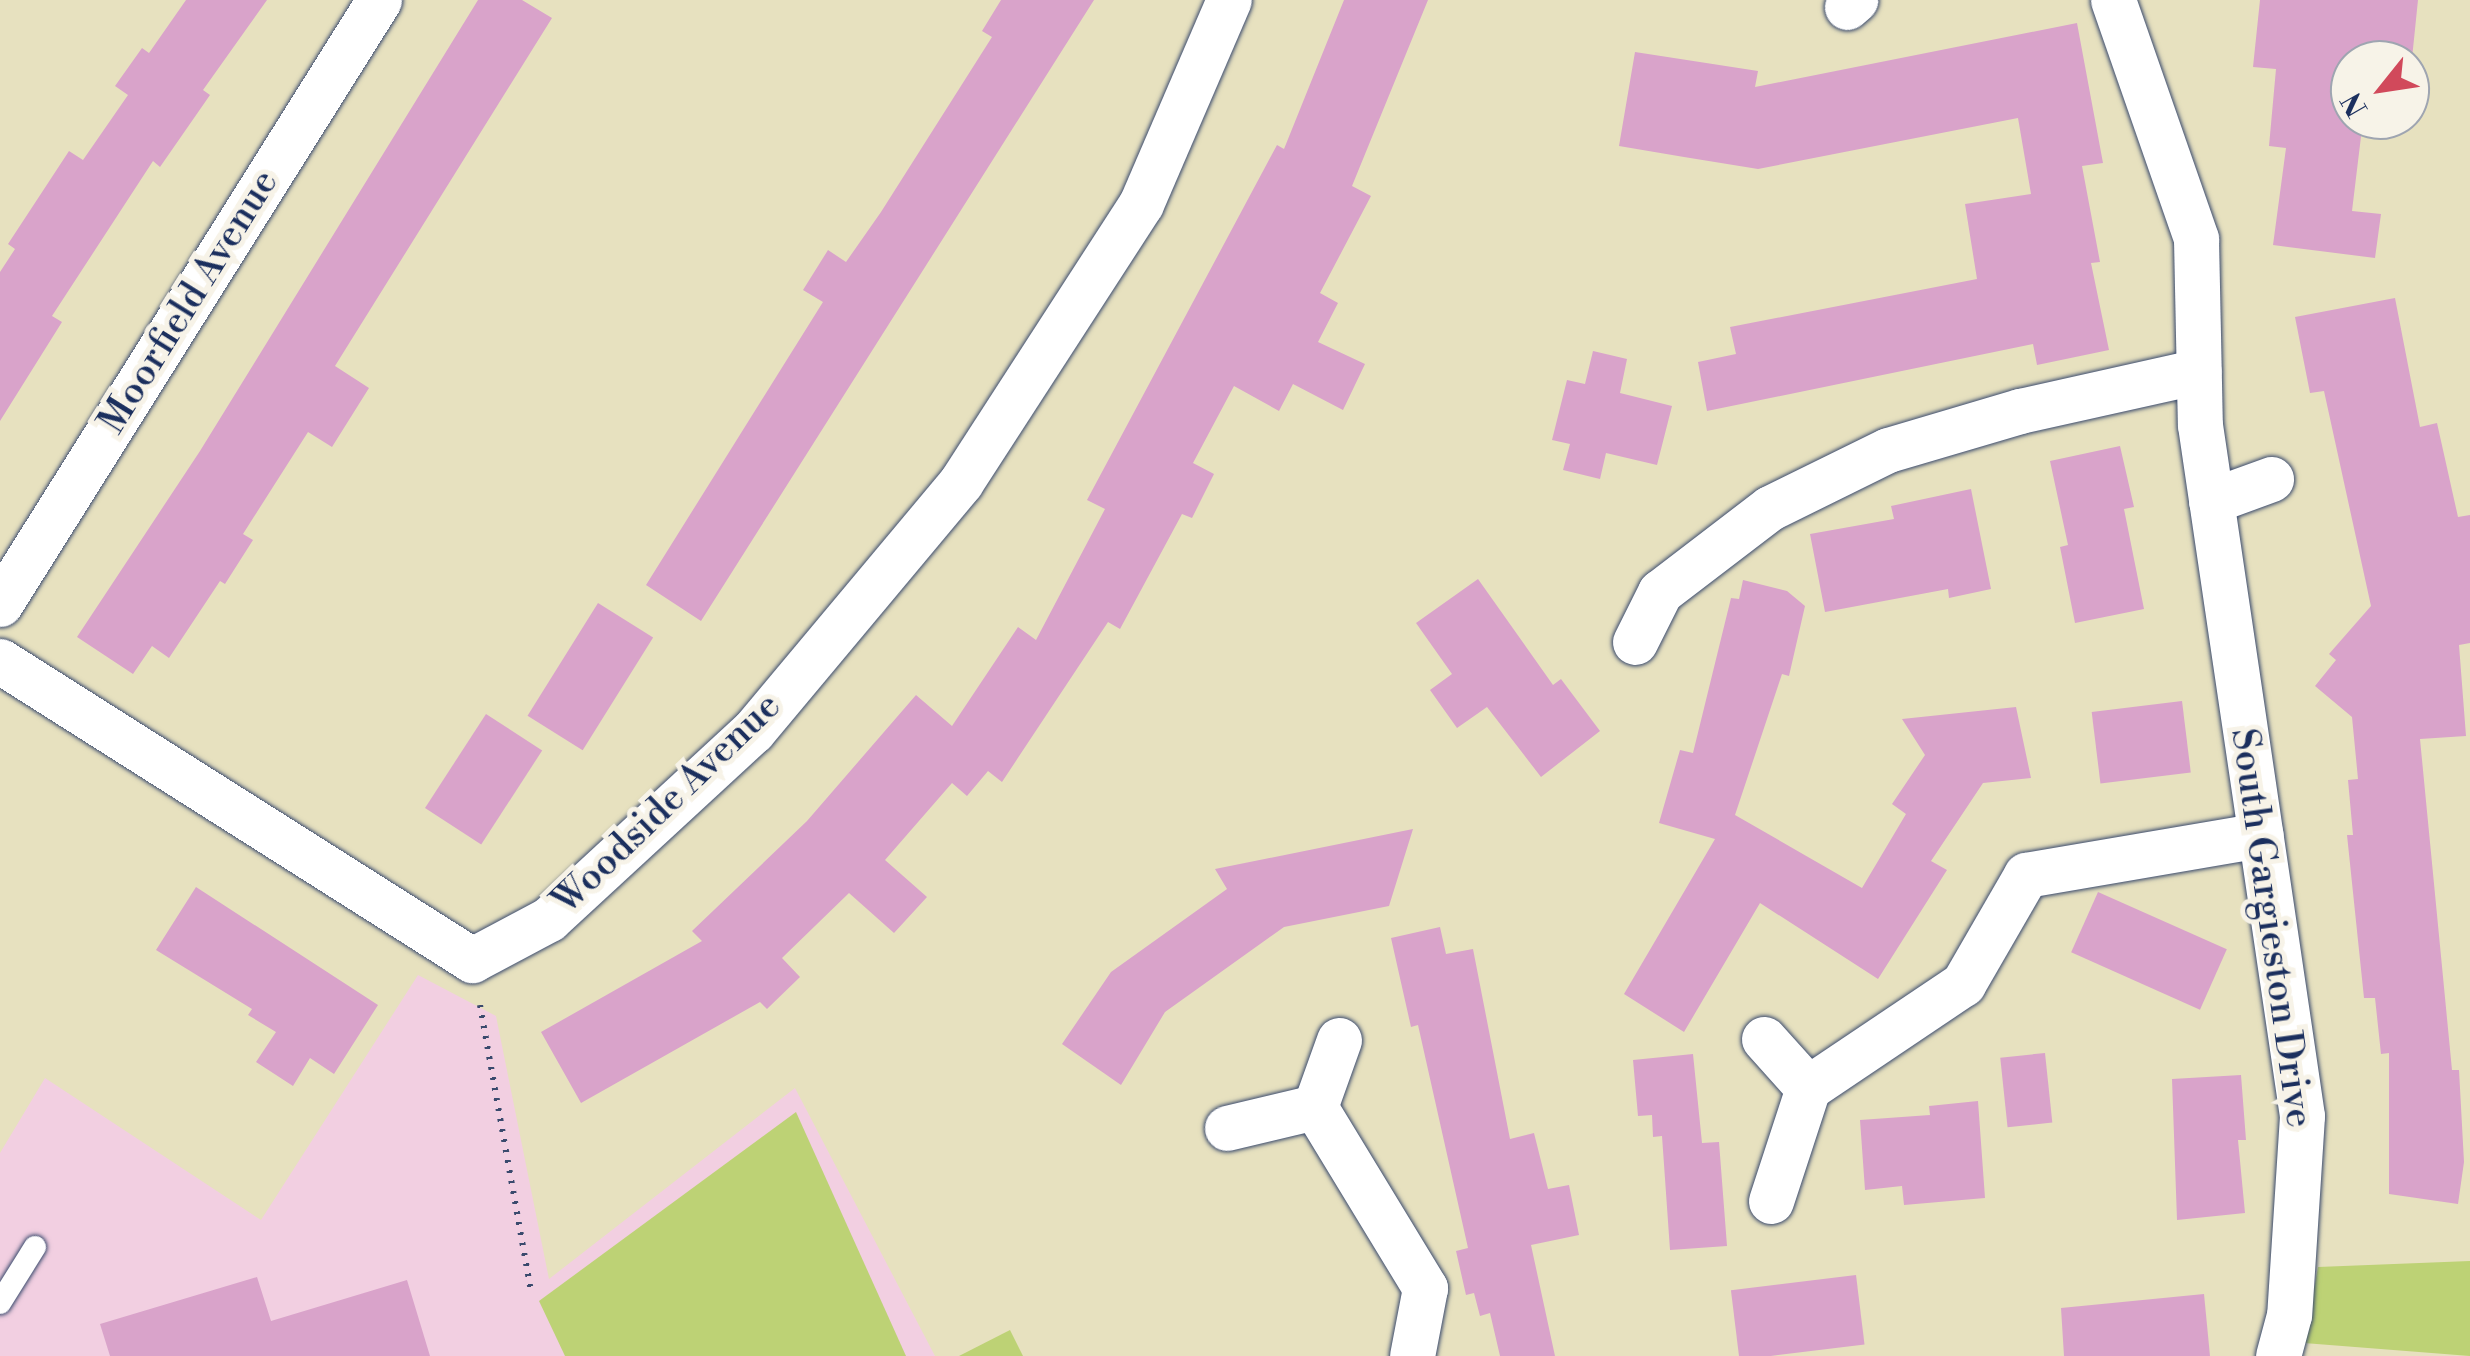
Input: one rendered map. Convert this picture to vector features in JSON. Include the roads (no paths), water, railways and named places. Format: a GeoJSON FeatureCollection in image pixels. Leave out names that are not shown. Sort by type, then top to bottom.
{"type":"FeatureCollection","features":[{"type":"Feature","properties":{"kind":"street","name":"Moorfield Avenue"},"geometry":{"type":"LineString","coordinates":[[0,604],[379,0]]}},
{"type":"Feature","properties":{"kind":"street","name":"Woodside Avenue"},"geometry":{"type":"LineString","coordinates":[[0,661],[472,960],[549,919],[753,732],[961,482],[1141,204],[1229,0]]}},
{"type":"Feature","properties":{"kind":"street","name":"South Gargieston Drive"},"geometry":{"type":"LineString","coordinates":[[2114,0],[2196,238],[2198,372],[2211,500],[2302,1116],[2289,1316],[2278,1356]]}},
{"type":"Feature","properties":{"kind":"street"},"geometry":{"type":"LineString","coordinates":[[1635,642],[1645,580],[1770,508],[1888,450],[2020,411],[2198,372]]}},
{"type":"Feature","properties":{"kind":"street"},"geometry":{"type":"LineString","coordinates":[[2211,500],[2271,479]]}},
{"type":"Feature","properties":{"kind":"street"},"geometry":{"type":"LineString","coordinates":[[1771,1201],[1808,1088],[1963,984],[2026,876],[2261,835]]}},
{"type":"Feature","properties":{"kind":"street"},"geometry":{"type":"LineString","coordinates":[[1764,1039],[1808,1088]]}},
{"type":"Feature","properties":{"kind":"street"},"geometry":{"type":"LineString","coordinates":[[1314,1106],[1339,1040]]}},
{"type":"Feature","properties":{"kind":"street"},"geometry":{"type":"LineString","coordinates":[[1227,1128],[1314,1106]]}},
{"type":"Feature","properties":{"kind":"street"},"geometry":{"type":"LineString","coordinates":[[1314,1106],[1425,1288],[1412,1356]]}},
{"type":"Feature","properties":{"kind":"lane"},"geometry":{"type":"LineString","coordinates":[[0,1303],[34,1248]]}}]}
